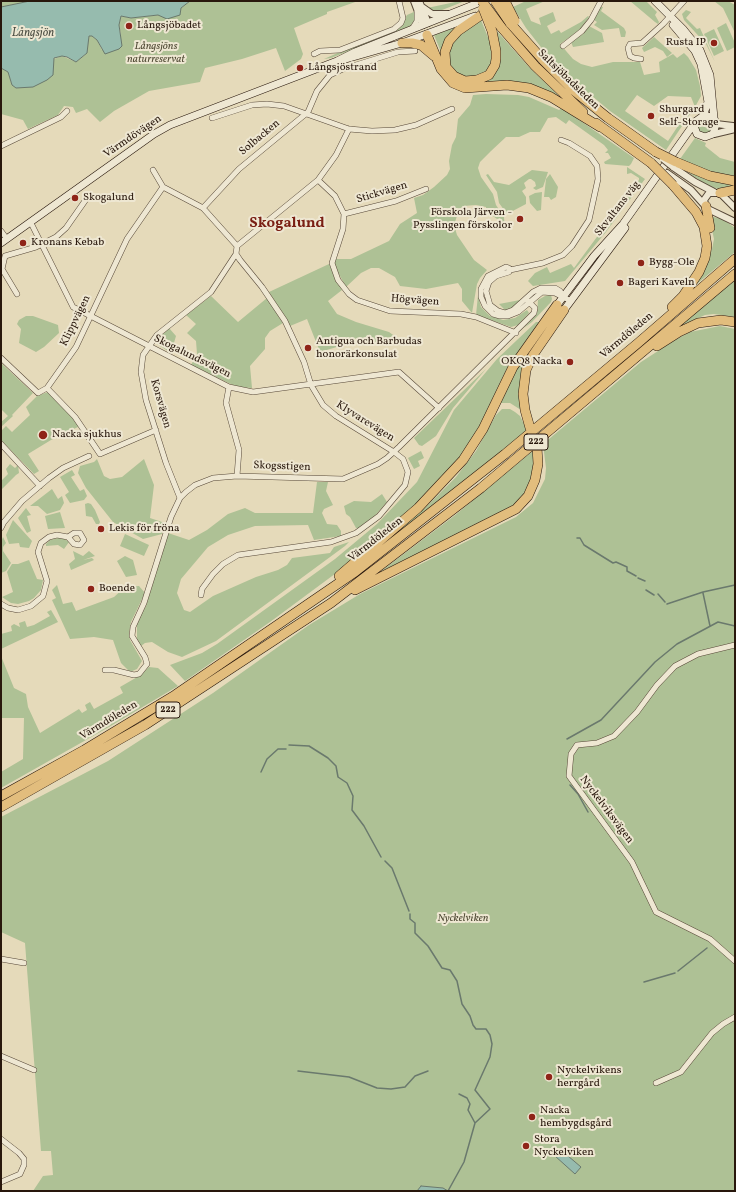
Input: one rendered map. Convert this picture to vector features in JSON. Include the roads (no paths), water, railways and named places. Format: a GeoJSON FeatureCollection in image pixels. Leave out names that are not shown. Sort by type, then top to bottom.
{"type":"FeatureCollection","features":[{"type":"Feature","properties":{"kind":"highway","name":"Saltsjöbadsleden"},"geometry":{"type":"LineString","coordinates":[[481,1],[501,27],[545,77],[600,127],[651,164],[673,185],[696,212],[706,234],[706,253],[699,272]]}},
{"type":"Feature","properties":{"kind":"highway"},"geometry":{"type":"LineString","coordinates":[[429,34],[446,67],[454,76],[465,81],[477,80],[489,75],[495,65],[496,50],[492,31],[481,1]]}},
{"type":"Feature","properties":{"kind":"highway","name":"Saltsjöbadsleden"},"geometry":{"type":"LineString","coordinates":[[494,1],[513,22],[535,51],[573,90],[642,143],[675,164],[710,176],[735,181]]}},
{"type":"Feature","properties":{"kind":"highway"},"geometry":{"type":"LineString","coordinates":[[504,1],[513,22]]}},
{"type":"Feature","properties":{"kind":"highway"},"geometry":{"type":"LineString","coordinates":[[446,67],[445,52],[449,41],[458,32],[487,11]]}},
{"type":"Feature","properties":{"kind":"highway"},"geometry":{"type":"LineString","coordinates":[[429,34],[436,59],[449,81],[459,86],[472,88],[508,85],[529,88],[551,97],[600,127]]}},
{"type":"Feature","properties":{"kind":"highway"},"geometry":{"type":"LineString","coordinates":[[402,43],[421,45],[436,59]]}},
{"type":"Feature","properties":{"kind":"highway"},"geometry":{"type":"LineString","coordinates":[[717,192],[735,190]]}},
{"type":"Feature","properties":{"kind":"highway"},"geometry":{"type":"LineString","coordinates":[[638,344],[683,296],[708,256],[711,243],[705,205]]}},
{"type":"Feature","properties":{"kind":"highway","name":"Värmdöleden"},"geometry":{"type":"LineString","coordinates":[[1,796],[84,750],[175,695],[309,602],[356,572],[638,344],[735,259]]}},
{"type":"Feature","properties":{"kind":"highway","name":"Värmdöleden"},"geometry":{"type":"LineString","coordinates":[[1,807],[144,725],[331,603],[481,488],[735,274]]}},
{"type":"Feature","properties":{"kind":"highway"},"geometry":{"type":"LineString","coordinates":[[530,428],[525,410],[523,394],[526,370],[532,355],[561,307]]}},
{"type":"Feature","properties":{"kind":"highway"},"geometry":{"type":"LineString","coordinates":[[309,602],[418,508],[452,474],[483,429],[505,382],[520,355],[561,307]]}},
{"type":"Feature","properties":{"kind":"highway"},"geometry":{"type":"LineString","coordinates":[[602,386],[679,332],[698,323],[708,321],[735,322]]}},
{"type":"Feature","properties":{"kind":"highway"},"geometry":{"type":"LineString","coordinates":[[331,603],[396,568],[516,509],[528,496],[535,480],[538,464],[537,447]]}},
{"type":"Feature","properties":{"kind":"main road","name":"Värmdövägen"},"geometry":{"type":"LineString","coordinates":[[4,241],[32,223],[136,147],[170,125],[337,62],[481,1]]}},
{"type":"Feature","properties":{"kind":"main road","name":"Värmdövägen"},"geometry":{"type":"LineString","coordinates":[[356,54],[402,43],[429,34],[511,1]]}},
{"type":"Feature","properties":{"kind":"main road"},"geometry":{"type":"LineString","coordinates":[[649,1],[697,44],[710,75],[715,121],[714,134]]}},
{"type":"Feature","properties":{"kind":"main road"},"geometry":{"type":"LineString","coordinates":[[655,1],[695,51],[701,64],[708,102],[703,116]]}},
{"type":"Feature","properties":{"kind":"main road"},"geometry":{"type":"LineString","coordinates":[[426,24],[429,34]]}},
{"type":"Feature","properties":{"kind":"main road","name":"Skvaltans väg"},"geometry":{"type":"LineString","coordinates":[[561,307],[564,296],[594,256],[623,224],[699,118],[703,116],[715,121]]}},
{"type":"Feature","properties":{"kind":"main road"},"geometry":{"type":"LineString","coordinates":[[694,126],[694,129],[699,135]]}},
{"type":"Feature","properties":{"kind":"main road","name":"Skvaltans väg"},"geometry":{"type":"LineString","coordinates":[[561,307],[571,301],[599,265],[684,144],[691,138],[699,135],[708,137],[714,134]]}},
{"type":"Feature","properties":{"kind":"street"},"geometry":{"type":"LineString","coordinates":[[314,54],[320,51],[340,50],[394,29],[401,23],[403,18],[399,1]]}},
{"type":"Feature","properties":{"kind":"street"},"geometry":{"type":"LineString","coordinates":[[414,1],[432,14],[454,13]]}},
{"type":"Feature","properties":{"kind":"street"},"geometry":{"type":"LineString","coordinates":[[563,46],[582,31],[591,20],[601,1]]}},
{"type":"Feature","properties":{"kind":"street"},"geometry":{"type":"LineString","coordinates":[[640,59],[630,56],[628,48],[630,44],[642,43],[669,18],[684,1]]}},
{"type":"Feature","properties":{"kind":"street"},"geometry":{"type":"LineString","coordinates":[[419,6],[426,24]]}},
{"type":"Feature","properties":{"kind":"street"},"geometry":{"type":"LineString","coordinates":[[411,30],[417,21],[419,6]]}},
{"type":"Feature","properties":{"kind":"street"},"geometry":{"type":"LineString","coordinates":[[356,54],[360,65],[398,52],[415,50]]}},
{"type":"Feature","properties":{"kind":"street","name":"Solbacken"},"geometry":{"type":"LineString","coordinates":[[203,208],[239,169],[310,109],[317,91],[324,80],[335,72],[360,65]]}},
{"type":"Feature","properties":{"kind":"street"},"geometry":{"type":"LineString","coordinates":[[212,118],[227,112],[263,104],[284,106],[349,129],[366,131],[395,130],[416,125],[452,109]]}},
{"type":"Feature","properties":{"kind":"street"},"geometry":{"type":"LineString","coordinates":[[1,146],[61,117],[67,111]]}},
{"type":"Feature","properties":{"kind":"street","name":"Skvaltans väg"},"geometry":{"type":"LineString","coordinates":[[715,121],[735,127]]}},
{"type":"Feature","properties":{"kind":"street","name":"Skvaltans väg"},"geometry":{"type":"LineString","coordinates":[[714,134],[735,127]]}},
{"type":"Feature","properties":{"kind":"street"},"geometry":{"type":"LineString","coordinates":[[236,254],[237,246],[318,180],[336,155],[349,129]]}},
{"type":"Feature","properties":{"kind":"street"},"geometry":{"type":"LineString","coordinates":[[561,140],[569,143],[590,156],[597,166],[598,179],[589,220],[572,246],[563,255],[543,263],[510,270],[508,273],[496,276],[488,282],[486,292],[488,302],[495,310],[505,313],[513,310],[528,300],[537,290],[546,287],[558,290],[571,301]]}},
{"type":"Feature","properties":{"kind":"street"},"geometry":{"type":"LineString","coordinates":[[651,164],[691,190],[705,205],[735,222]]}},
{"type":"Feature","properties":{"kind":"street"},"geometry":{"type":"LineString","coordinates":[[675,164],[695,182],[717,192],[735,208]]}},
{"type":"Feature","properties":{"kind":"street"},"geometry":{"type":"LineString","coordinates":[[153,170],[163,187],[203,208],[237,246]]}},
{"type":"Feature","properties":{"kind":"street"},"geometry":{"type":"LineString","coordinates":[[318,180],[335,196],[344,214]]}},
{"type":"Feature","properties":{"kind":"street","name":"Klippvägen"},"geometry":{"type":"LineString","coordinates":[[47,388],[76,347],[127,239],[163,187]]}},
{"type":"Feature","properties":{"kind":"street","name":"Stickvägen"},"geometry":{"type":"LineString","coordinates":[[344,214],[396,201],[426,189]]}},
{"type":"Feature","properties":{"kind":"street"},"geometry":{"type":"LineString","coordinates":[[705,205],[705,198],[709,193],[717,192]]}},
{"type":"Feature","properties":{"kind":"street"},"geometry":{"type":"LineString","coordinates":[[17,294],[2,269],[5,256],[43,244],[66,228],[87,198]]}},
{"type":"Feature","properties":{"kind":"street","name":"Högvägen"},"geometry":{"type":"LineString","coordinates":[[344,214],[343,229],[332,259],[332,267],[344,289],[357,300],[394,311],[455,314],[476,317],[516,333]]}},
{"type":"Feature","properties":{"kind":"street","name":"Skogalundsvägen"},"geometry":{"type":"LineString","coordinates":[[32,223],[62,288],[73,307],[91,318],[228,387],[253,392],[399,372],[438,408]]}},
{"type":"Feature","properties":{"kind":"street"},"geometry":{"type":"LineString","coordinates":[[1,232],[4,241]]}},
{"type":"Feature","properties":{"kind":"street","name":"Korsvägen"},"geometry":{"type":"LineString","coordinates":[[180,498],[166,463],[146,400],[141,372],[143,355],[148,347],[169,324],[211,292],[236,254]]}},
{"type":"Feature","properties":{"kind":"street","name":"Klyvarevägen"},"geometry":{"type":"LineString","coordinates":[[201,595],[202,589],[213,574],[223,564],[238,555],[331,542],[356,533],[372,522],[408,481],[406,464],[394,452],[329,412],[311,385],[304,362],[285,321],[262,287],[236,254]]}},
{"type":"Feature","properties":{"kind":"street","name":"Skogsstigen"},"geometry":{"type":"LineString","coordinates":[[104,670],[114,670],[134,675],[139,674],[147,664],[145,657],[132,636],[133,627],[144,603],[171,517],[180,498],[195,485],[204,480],[237,476],[343,479],[378,464],[394,452],[534,314],[535,308],[528,300]]}},
{"type":"Feature","properties":{"kind":"street"},"geometry":{"type":"LineString","coordinates":[[1,358],[38,393],[47,388],[75,417],[100,454],[156,430]]}},
{"type":"Feature","properties":{"kind":"street"},"geometry":{"type":"LineString","coordinates":[[228,387],[226,403],[239,450],[237,476]]}},
{"type":"Feature","properties":{"kind":"street"},"geometry":{"type":"LineString","coordinates":[[1,444],[40,486]]}},
{"type":"Feature","properties":{"kind":"street"},"geometry":{"type":"LineString","coordinates":[[1,528],[4,522],[22,501],[40,486],[63,468],[89,456]]}},
{"type":"Feature","properties":{"kind":"street"},"geometry":{"type":"LineString","coordinates":[[1,604],[8,608],[18,610],[31,606],[43,596],[47,581],[38,552],[41,543],[49,537],[57,535],[68,537]]}},
{"type":"Feature","properties":{"kind":"street","name":"Nyckelviksvägen"},"geometry":{"type":"LineString","coordinates":[[735,645],[698,654],[675,666],[657,685],[647,700],[614,736],[597,743],[577,745],[571,754],[569,776],[632,862],[656,912],[710,939],[735,961]]}},
{"type":"Feature","properties":{"kind":"street"},"geometry":{"type":"LineString","coordinates":[[1,959],[24,964]]}},
{"type":"Feature","properties":{"kind":"street"},"geometry":{"type":"LineString","coordinates":[[656,1083],[681,1072],[712,1033],[735,1017]]}},
{"type":"Feature","properties":{"kind":"street"},"geometry":{"type":"LineString","coordinates":[[1,1056],[34,1070]]}},
{"type":"Feature","properties":{"kind":"street"},"geometry":{"type":"LineString","coordinates":[[1,1139],[19,1153],[24,1159],[24,1170],[20,1174],[1,1182]]}},
{"type":"Feature","properties":{"kind":"water","name":"Långsjön"},"geometry":{"type":"Polygon","coordinates":[[[30,1],[190,1],[181,8],[180,15],[167,19],[158,15],[131,18],[121,16],[119,25],[122,46],[119,49],[105,54],[97,40],[92,36],[89,36],[87,53],[76,62],[62,56],[54,58],[53,75],[47,80],[33,87],[16,88],[12,85],[8,72],[1,68],[1,7],[30,1]]]}},
{"type":"Feature","properties":{"kind":"water"},"geometry":{"type":"Polygon","coordinates":[[[561,1150],[581,1167],[575,1174],[555,1156],[561,1150]]]}},
{"type":"Feature","properties":{"kind":"water"},"geometry":{"type":"Polygon","coordinates":[[[421,1186],[443,1188],[448,1191],[417,1191],[421,1186]]]}},
{"type":"Feature","properties":{"kind":"waterway"},"geometry":{"type":"LineString","coordinates":[[577,538],[580,538],[584,545],[613,563],[616,562],[627,567],[627,571],[636,576]]}},
{"type":"Feature","properties":{"kind":"waterway"},"geometry":{"type":"LineString","coordinates":[[638,578],[645,581]]}},
{"type":"Feature","properties":{"kind":"waterway"},"geometry":{"type":"LineString","coordinates":[[667,604],[703,592],[735,585]]}},
{"type":"Feature","properties":{"kind":"waterway"},"geometry":{"type":"LineString","coordinates":[[646,590],[654,595]]}},
{"type":"Feature","properties":{"kind":"waterway"},"geometry":{"type":"LineString","coordinates":[[703,593],[710,626]]}},
{"type":"Feature","properties":{"kind":"waterway"},"geometry":{"type":"LineString","coordinates":[[658,594],[665,602]]}},
{"type":"Feature","properties":{"kind":"waterway"},"geometry":{"type":"LineString","coordinates":[[567,739],[601,720],[655,662],[677,644],[718,622],[735,626]]}},
{"type":"Feature","properties":{"kind":"waterway"},"geometry":{"type":"LineString","coordinates":[[289,745],[309,746],[328,758],[336,766],[338,777],[347,783],[353,796],[352,810],[364,826],[381,857]]}},
{"type":"Feature","properties":{"kind":"waterway"},"geometry":{"type":"LineString","coordinates":[[261,772],[267,759],[278,749],[286,749]]}},
{"type":"Feature","properties":{"kind":"waterway"},"geometry":{"type":"LineString","coordinates":[[570,785],[578,794],[588,812]]}},
{"type":"Feature","properties":{"kind":"waterway"},"geometry":{"type":"LineString","coordinates":[[385,861],[392,868],[409,911]]}},
{"type":"Feature","properties":{"kind":"waterway"},"geometry":{"type":"LineString","coordinates":[[410,914],[410,919],[415,923],[415,933],[428,946],[442,968],[450,970],[457,981],[462,1004],[470,1016],[473,1025],[476,1029],[486,1029],[490,1035],[492,1044],[490,1057],[475,1090],[490,1109],[475,1123]]}},
{"type":"Feature","properties":{"kind":"waterway"},"geometry":{"type":"LineString","coordinates":[[678,971],[707,948]]}},
{"type":"Feature","properties":{"kind":"waterway"},"geometry":{"type":"LineString","coordinates":[[644,982],[675,973]]}},
{"type":"Feature","properties":{"kind":"waterway"},"geometry":{"type":"LineString","coordinates":[[298,1071],[349,1077],[377,1088],[391,1089],[405,1087],[415,1076],[428,1071]]}},
{"type":"Feature","properties":{"kind":"waterway"},"geometry":{"type":"LineString","coordinates":[[448,1191],[464,1162],[475,1123],[468,1110],[470,1104],[467,1098],[459,1094]]}},
{"type":"Feature","properties":{"kind":"place","name":"Långsjöbadet"},"geometry":{"type":"Point","coordinates":[129,26]}},
{"type":"Feature","properties":{"kind":"place","name":"Rusta IP"},"geometry":{"type":"Point","coordinates":[714,43]}},
{"type":"Feature","properties":{"kind":"place","name":"Långsjöstrand"},"geometry":{"type":"Point","coordinates":[300,68]}},
{"type":"Feature","properties":{"kind":"place","name":"Shurgard Self-Storage"},"geometry":{"type":"Point","coordinates":[651,116]}},
{"type":"Feature","properties":{"kind":"place","name":"Skogalund"},"geometry":{"type":"Point","coordinates":[75,198]}},
{"type":"Feature","properties":{"kind":"place","name":"Förskola Järven - Pysslingen förskolor"},"geometry":{"type":"Point","coordinates":[520,219]}},
{"type":"Feature","properties":{"kind":"place","name":"Kronans Kebab"},"geometry":{"type":"Point","coordinates":[23,243]}},
{"type":"Feature","properties":{"kind":"place","name":"Bygg-Ole"},"geometry":{"type":"Point","coordinates":[641,263]}},
{"type":"Feature","properties":{"kind":"place","name":"Bageri Kaveln"},"geometry":{"type":"Point","coordinates":[620,283]}},
{"type":"Feature","properties":{"kind":"place","name":"Antigua och Barbudas honorärkonsulat"},"geometry":{"type":"Point","coordinates":[308,348]}},
{"type":"Feature","properties":{"kind":"place","name":"OKQ8 Nacka"},"geometry":{"type":"Point","coordinates":[570,362]}},
{"type":"Feature","properties":{"kind":"place","name":"Nacka sjukhus"},"geometry":{"type":"Point","coordinates":[43,435]}},
{"type":"Feature","properties":{"kind":"place","name":"Lekis för fröna"},"geometry":{"type":"Point","coordinates":[101,529]}},
{"type":"Feature","properties":{"kind":"place","name":"Boende"},"geometry":{"type":"Point","coordinates":[91,589]}},
{"type":"Feature","properties":{"kind":"place","name":"Nyckelvikens herrgård"},"geometry":{"type":"Point","coordinates":[549,1077]}},
{"type":"Feature","properties":{"kind":"place","name":"Nacka hembygdsgård"},"geometry":{"type":"Point","coordinates":[532,1117]}},
{"type":"Feature","properties":{"kind":"place","name":"Stora Nyckelviken"},"geometry":{"type":"Point","coordinates":[526,1146]}},
{"type":"Feature","properties":{"kind":"district","name":"Skogalund"},"geometry":{"type":"Point","coordinates":[287,224]}},
{"type":"Feature","properties":{"kind":"park label","name":"Långsjöns naturreservat"},"geometry":{"type":"Point","coordinates":[156,53]}},
{"type":"Feature","properties":{"kind":"park label","name":"Nyckelviken"},"geometry":{"type":"Point","coordinates":[463,919]}}]}
